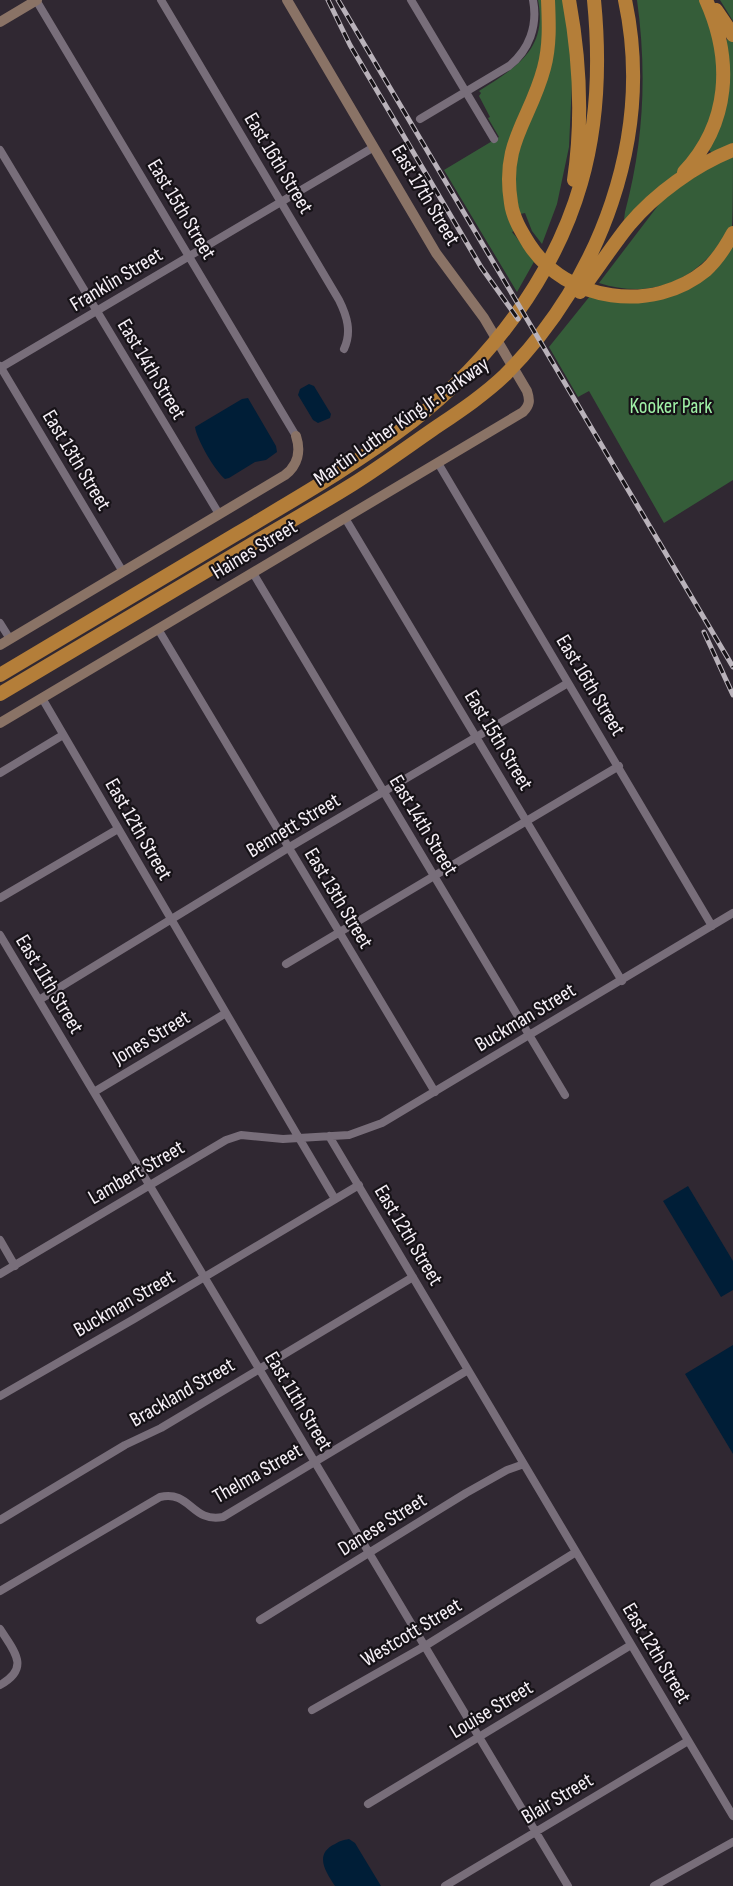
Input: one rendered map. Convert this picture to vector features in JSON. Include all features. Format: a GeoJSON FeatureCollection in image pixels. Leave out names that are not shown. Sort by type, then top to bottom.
{"type":"FeatureCollection","features":[{"type":"Feature","properties":{"kind":"highway"},"geometry":{"type":"LineString","coordinates":[[548,0],[549,36],[544,67],[514,142],[508,175],[514,216],[541,261],[563,278],[597,292],[620,296],[646,296],[667,291],[687,282],[706,269],[721,253],[733,233]]}},
{"type":"Feature","properties":{"kind":"highway"},"geometry":{"type":"LineString","coordinates":[[554,250],[571,194],[580,121],[580,87],[569,0]]}},
{"type":"Feature","properties":{"kind":"highway","name":"Martin Luther King Jr. Parkway"},"geometry":{"type":"LineString","coordinates":[[0,675],[337,474],[412,421],[491,348],[531,292],[554,250],[571,213],[581,183],[594,116],[597,46],[594,0]]}},
{"type":"Feature","properties":{"kind":"highway"},"geometry":{"type":"LineString","coordinates":[[586,277],[609,212],[629,129],[633,79],[626,0]]}},
{"type":"Feature","properties":{"kind":"highway"},"geometry":{"type":"LineString","coordinates":[[672,185],[703,149],[712,132],[722,93],[724,76],[719,35],[708,0]]}},
{"type":"Feature","properties":{"kind":"highway"},"geometry":{"type":"LineString","coordinates":[[708,0],[733,35]]}},
{"type":"Feature","properties":{"kind":"highway"},"geometry":{"type":"LineString","coordinates":[[586,277],[650,203],[672,185],[711,160],[733,150]]}},
{"type":"Feature","properties":{"kind":"highway","name":"Martin Luther King Jr. Parkway"},"geometry":{"type":"LineString","coordinates":[[0,694],[353,484],[478,397],[504,376],[586,277]]}},
{"type":"Feature","properties":{"kind":"street"},"geometry":{"type":"LineString","coordinates":[[0,22],[19,6],[36,0]]}},
{"type":"Feature","properties":{"kind":"street","name":"East 15th Street"},"geometry":{"type":"LineString","coordinates":[[36,0],[296,436]]}},
{"type":"Feature","properties":{"kind":"street","name":"East 16th Street"},"geometry":{"type":"LineString","coordinates":[[161,0],[344,309],[348,335],[344,349]]}},
{"type":"Feature","properties":{"kind":"street","name":"East 17th Street"},"geometry":{"type":"LineString","coordinates":[[287,0],[436,253],[484,318],[527,391],[530,398],[527,408]]}},
{"type":"Feature","properties":{"kind":"street"},"geometry":{"type":"LineString","coordinates":[[411,0],[494,139]]}},
{"type":"Feature","properties":{"kind":"street"},"geometry":{"type":"LineString","coordinates":[[420,119],[509,66],[523,52],[530,40],[533,27],[533,0]]}},
{"type":"Feature","properties":{"kind":"street","name":"Franklin Street"},"geometry":{"type":"LineString","coordinates":[[0,367],[374,147]]}},
{"type":"Feature","properties":{"kind":"street","name":"East 14th Street"},"geometry":{"type":"LineString","coordinates":[[0,150],[219,514]]}},
{"type":"Feature","properties":{"kind":"street","name":"East 13th Street"},"geometry":{"type":"LineString","coordinates":[[0,367],[123,572]]}},
{"type":"Feature","properties":{"kind":"street","name":"Haines Street"},"geometry":{"type":"LineString","coordinates":[[0,723],[527,408]]}},
{"type":"Feature","properties":{"kind":"street"},"geometry":{"type":"LineString","coordinates":[[0,623],[5,642],[291,470],[298,457],[299,444],[296,436]]}},
{"type":"Feature","properties":{"kind":"street","name":"East 16th Street"},"geometry":{"type":"LineString","coordinates":[[438,463],[712,926]]}},
{"type":"Feature","properties":{"kind":"street","name":"East 15th Street"},"geometry":{"type":"LineString","coordinates":[[345,518],[622,981]]}},
{"type":"Feature","properties":{"kind":"street","name":"East 14th Street"},"geometry":{"type":"LineString","coordinates":[[253,573],[565,1095]]}},
{"type":"Feature","properties":{"kind":"street","name":"East 13th Street"},"geometry":{"type":"LineString","coordinates":[[158,629],[435,1092]]}},
{"type":"Feature","properties":{"kind":"street","name":"Bennett Street"},"geometry":{"type":"LineString","coordinates":[[39,1000],[288,848],[568,683]]}},
{"type":"Feature","properties":{"kind":"street","name":"East 12th Street"},"geometry":{"type":"LineString","coordinates":[[42,698],[335,1199]]}},
{"type":"Feature","properties":{"kind":"street"},"geometry":{"type":"LineString","coordinates":[[0,774],[63,735]]}},
{"type":"Feature","properties":{"kind":"street"},"geometry":{"type":"LineString","coordinates":[[285,964],[619,766]]}},
{"type":"Feature","properties":{"kind":"street"},"geometry":{"type":"LineString","coordinates":[[0,898],[118,829]]}},
{"type":"Feature","properties":{"kind":"street","name":"Buckman Street"},"geometry":{"type":"LineString","coordinates":[[329,1136],[349,1135],[375,1126],[530,1036],[733,913]]}},
{"type":"Feature","properties":{"kind":"street","name":"East 11th Street"},"geometry":{"type":"LineString","coordinates":[[0,935],[568,1886]]}},
{"type":"Feature","properties":{"kind":"street","name":"Jones Street"},"geometry":{"type":"LineString","coordinates":[[94,1092],[226,1013]]}},
{"type":"Feature","properties":{"kind":"street","name":"Lambert Street"},"geometry":{"type":"LineString","coordinates":[[0,1274],[226,1140],[241,1135],[283,1139],[299,1138]]}},
{"type":"Feature","properties":{"kind":"street"},"geometry":{"type":"LineString","coordinates":[[299,1138],[329,1136]]}},
{"type":"Feature","properties":{"kind":"street","name":"East 12th Street"},"geometry":{"type":"LineString","coordinates":[[329,1136],[733,1816]]}},
{"type":"Feature","properties":{"kind":"street","name":"Buckman Street"},"geometry":{"type":"LineString","coordinates":[[0,1396],[359,1185]]}},
{"type":"Feature","properties":{"kind":"street"},"geometry":{"type":"LineString","coordinates":[[0,1240],[15,1266]]}},
{"type":"Feature","properties":{"kind":"street","name":"Brackland Street"},"geometry":{"type":"LineString","coordinates":[[0,1520],[125,1445],[161,1428],[413,1277]]}},
{"type":"Feature","properties":{"kind":"street","name":"Thelma Street"},"geometry":{"type":"LineString","coordinates":[[0,1591],[160,1497],[180,1498],[204,1517],[223,1516],[468,1370]]}},
{"type":"Feature","properties":{"kind":"street","name":"Danese Street"},"geometry":{"type":"LineString","coordinates":[[260,1620],[507,1470],[524,1464]]}},
{"type":"Feature","properties":{"kind":"street","name":"Westcott Street"},"geometry":{"type":"LineString","coordinates":[[312,1710],[424,1646],[576,1552]]}},
{"type":"Feature","properties":{"kind":"street"},"geometry":{"type":"LineString","coordinates":[[0,1629],[15,1652],[18,1667],[10,1679],[0,1684]]}},
{"type":"Feature","properties":{"kind":"street","name":"Louise Street"},"geometry":{"type":"LineString","coordinates":[[368,1803],[480,1738],[631,1645]]}},
{"type":"Feature","properties":{"kind":"street","name":"Blair Street"},"geometry":{"type":"LineString","coordinates":[[444,1886],[688,1741]]}},
{"type":"Feature","properties":{"kind":"street"},"geometry":{"type":"LineString","coordinates":[[654,1886],[733,1842]]}},
{"type":"Feature","properties":{"kind":"green space"},"geometry":{"type":"Polygon","coordinates":[[[538,0],[543,0],[544,28],[538,76],[512,131],[516,230],[512,232],[535,260],[517,292],[444,170],[499,137],[488,118],[490,117],[479,96],[481,93],[479,91],[505,74],[526,56],[538,32],[540,17],[538,0]]]}},
{"type":"Feature","properties":{"kind":"green space"},"geometry":{"type":"Polygon","coordinates":[[[553,0],[564,0],[573,60],[569,147],[557,204],[542,244],[532,231],[525,213],[520,214],[514,188],[515,153],[539,98],[553,0]]]}},
{"type":"Feature","properties":{"kind":"green space"},"geometry":{"type":"Polygon","coordinates":[[[637,0],[701,0],[708,13],[720,70],[710,125],[684,167],[628,223],[624,220],[636,159],[642,106],[642,54],[637,0]]]}},
{"type":"Feature","properties":{"kind":"green space"},"geometry":{"type":"Polygon","coordinates":[[[720,0],[733,0],[733,21],[720,0]]]}},
{"type":"Feature","properties":{"kind":"green space"},"geometry":{"type":"Polygon","coordinates":[[[730,38],[733,42],[733,143],[712,153],[708,149],[729,67],[726,40],[730,38]]]}},
{"type":"Feature","properties":{"kind":"green space"},"geometry":{"type":"Polygon","coordinates":[[[733,153],[732,227],[706,259],[680,279],[665,285],[633,289],[599,283],[660,203],[674,190],[733,153]]]}},
{"type":"Feature","properties":{"kind":"green space","name":"Kooker Park"},"geometry":{"type":"Polygon","coordinates":[[[733,246],[733,480],[664,523],[589,391],[578,397],[549,347],[590,296],[622,302],[711,268],[715,271],[733,246]]]}},
{"type":"Feature","properties":{"kind":"water"},"geometry":{"type":"Polygon","coordinates":[[[309,384],[314,386],[331,414],[330,418],[318,423],[313,420],[298,395],[300,389],[309,384]]]}},
{"type":"Feature","properties":{"kind":"water"},"geometry":{"type":"Polygon","coordinates":[[[248,398],[276,446],[277,452],[266,460],[255,462],[225,479],[207,455],[195,427],[242,399],[248,398]]]}},
{"type":"Feature","properties":{"kind":"water"},"geometry":{"type":"Polygon","coordinates":[[[688,1186],[733,1261],[733,1290],[721,1297],[663,1201],[688,1186]]]}},
{"type":"Feature","properties":{"kind":"water"},"geometry":{"type":"Polygon","coordinates":[[[733,1345],[733,1454],[685,1374],[733,1345]]]}},
{"type":"Feature","properties":{"kind":"water"},"geometry":{"type":"Polygon","coordinates":[[[349,1839],[355,1843],[381,1886],[335,1886],[325,1869],[323,1858],[329,1848],[340,1841],[349,1839]]]}},
{"type":"Feature","properties":{"kind":"railway"},"geometry":{"type":"LineString","coordinates":[[328,0],[350,45],[481,267],[518,319]]}},
{"type":"Feature","properties":{"kind":"railway"},"geometry":{"type":"LineString","coordinates":[[338,0],[733,667]]}},
{"type":"Feature","properties":{"kind":"railway"},"geometry":{"type":"LineString","coordinates":[[704,632],[733,695]]}}]}
